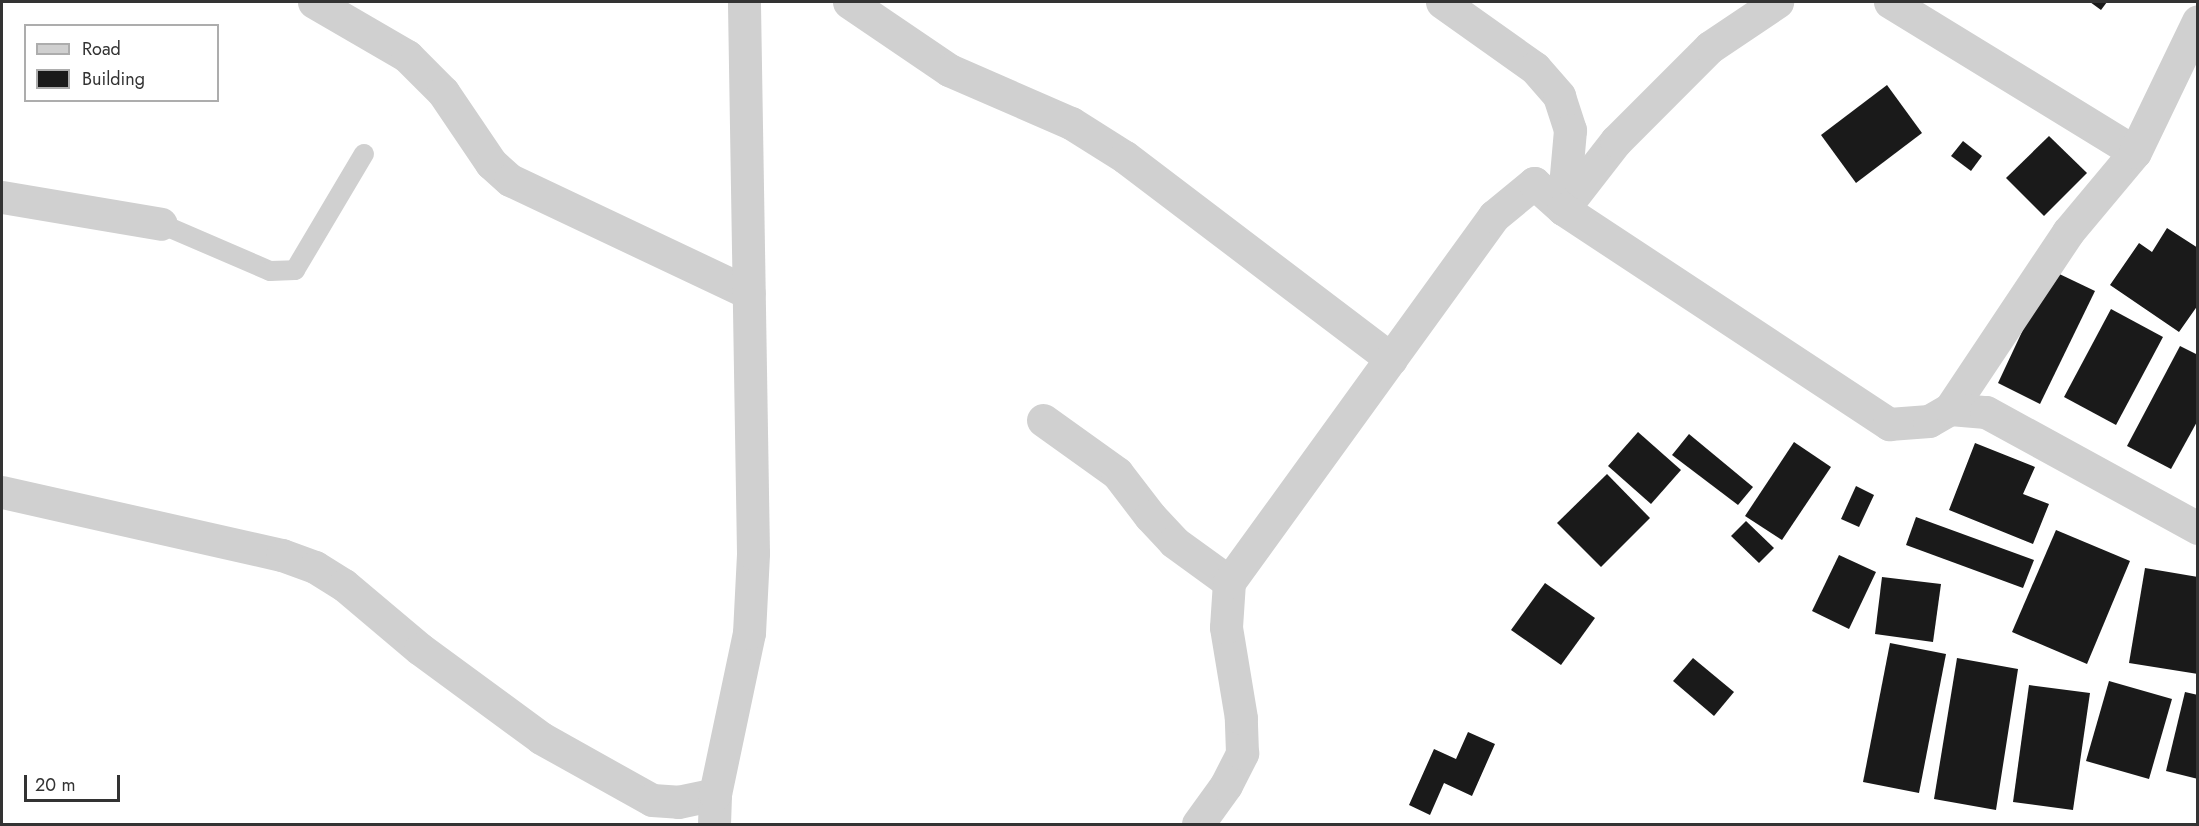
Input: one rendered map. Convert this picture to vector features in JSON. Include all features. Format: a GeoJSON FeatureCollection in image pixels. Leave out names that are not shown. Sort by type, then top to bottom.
{"type":"FeatureCollection","features":[{"type":"Feature","properties":{"kind":"street"},"geometry":{"type":"LineString","coordinates":[[314,2],[407,56],[443,92],[490,163],[510,180],[748,293]]}},
{"type":"Feature","properties":{"kind":"street"},"geometry":{"type":"LineString","coordinates":[[2,492],[282,555],[315,567],[378,612],[420,649],[551,743],[652,800],[715,809],[748,633],[753,553],[744,2]]}},
{"type":"Feature","properties":{"kind":"street"},"geometry":{"type":"LineString","coordinates":[[849,2],[949,70],[1071,123],[1125,157],[1391,358]]}},
{"type":"Feature","properties":{"kind":"street"},"geometry":{"type":"LineString","coordinates":[[1442,2],[1535,68],[1559,96],[1570,130],[1563,209]]}},
{"type":"Feature","properties":{"kind":"street"},"geometry":{"type":"LineString","coordinates":[[1563,209],[1616,141],[1710,47],[1777,2]]}},
{"type":"Feature","properties":{"kind":"street"},"geometry":{"type":"LineString","coordinates":[[1890,2],[2134,152]]}},
{"type":"Feature","properties":{"kind":"street"},"geometry":{"type":"LineString","coordinates":[[1198,825],[1226,785],[1242,753],[1241,718],[1226,627],[1229,582],[1494,216],[1534,183],[1563,209],[1889,424],[1929,420],[1950,409],[2068,232],[2134,152],[2198,21]]}},
{"type":"Feature","properties":{"kind":"street"},"geometry":{"type":"LineString","coordinates":[[2,197],[161,224]]}},
{"type":"Feature","properties":{"kind":"street"},"geometry":{"type":"LineString","coordinates":[[1950,409],[1986,412],[2198,528]]}},
{"type":"Feature","properties":{"kind":"street"},"geometry":{"type":"LineString","coordinates":[[1043,420],[1118,473],[1150,516],[1174,542],[1229,582]]}},
{"type":"Feature","properties":{"kind":"lane"},"geometry":{"type":"LineString","coordinates":[[161,224],[270,271],[295,270],[364,154]]}},
{"type":"Feature","properties":{"kind":"building"},"geometry":{"type":"Polygon","coordinates":[[[2090,2],[2107,2],[2101,10],[2090,2]]]}},
{"type":"Feature","properties":{"kind":"building"},"geometry":{"type":"Polygon","coordinates":[[[1887,85],[1922,133],[1856,183],[1821,135],[1887,85]]]}},
{"type":"Feature","properties":{"kind":"building"},"geometry":{"type":"Polygon","coordinates":[[[2049,136],[2087,173],[2044,216],[2006,178],[2049,136]]]}},
{"type":"Feature","properties":{"kind":"building"},"geometry":{"type":"Polygon","coordinates":[[[1963,141],[1982,156],[1971,171],[1951,156],[1963,141]]]}},
{"type":"Feature","properties":{"kind":"building"},"geometry":{"type":"Polygon","coordinates":[[[2167,228],[2198,248],[2198,305],[2179,332],[2110,285],[2139,243],[2152,252],[2167,228]]]}},
{"type":"Feature","properties":{"kind":"building"},"geometry":{"type":"Polygon","coordinates":[[[2051,270],[2095,291],[2040,404],[1998,383],[2051,270]]]}},
{"type":"Feature","properties":{"kind":"building"},"geometry":{"type":"Polygon","coordinates":[[[2111,309],[2163,337],[2116,425],[2064,397],[2111,309]]]}},
{"type":"Feature","properties":{"kind":"building"},"geometry":{"type":"Polygon","coordinates":[[[2180,346],[2198,355],[2198,420],[2171,469],[2127,446],[2180,346]]]}},
{"type":"Feature","properties":{"kind":"building"},"geometry":{"type":"Polygon","coordinates":[[[1638,432],[1681,470],[1651,504],[1608,466],[1638,432]]]}},
{"type":"Feature","properties":{"kind":"building"},"geometry":{"type":"Polygon","coordinates":[[[1689,434],[1753,487],[1738,505],[1672,455],[1689,434]]]}},
{"type":"Feature","properties":{"kind":"building"},"geometry":{"type":"Polygon","coordinates":[[[1794,442],[1831,467],[1782,540],[1745,516],[1794,442]]]}},
{"type":"Feature","properties":{"kind":"building"},"geometry":{"type":"Polygon","coordinates":[[[1975,443],[2035,467],[2023,494],[2049,504],[2033,544],[1949,510],[1975,443]]]}},
{"type":"Feature","properties":{"kind":"building"},"geometry":{"type":"Polygon","coordinates":[[[1607,474],[1650,518],[1601,567],[1557,523],[1607,474]]]}},
{"type":"Feature","properties":{"kind":"building"},"geometry":{"type":"Polygon","coordinates":[[[1856,486],[1874,495],[1859,527],[1841,519],[1856,486]]]}},
{"type":"Feature","properties":{"kind":"building"},"geometry":{"type":"Polygon","coordinates":[[[1916,517],[2034,560],[2023,588],[1906,545],[1916,517]]]}},
{"type":"Feature","properties":{"kind":"building"},"geometry":{"type":"Polygon","coordinates":[[[1746,521],[1774,548],[1759,563],[1731,536],[1746,521]]]}},
{"type":"Feature","properties":{"kind":"building"},"geometry":{"type":"Polygon","coordinates":[[[2056,530],[2130,561],[2087,664],[2012,632],[2056,530]]]}},
{"type":"Feature","properties":{"kind":"building"},"geometry":{"type":"Polygon","coordinates":[[[1839,555],[1876,572],[1849,629],[1812,611],[1839,555]]]}},
{"type":"Feature","properties":{"kind":"building"},"geometry":{"type":"Polygon","coordinates":[[[2145,568],[2198,577],[2198,674],[2129,663],[2145,568]]]}},
{"type":"Feature","properties":{"kind":"building"},"geometry":{"type":"Polygon","coordinates":[[[1882,577],[1941,584],[1933,642],[1875,634],[1882,577]]]}},
{"type":"Feature","properties":{"kind":"building"},"geometry":{"type":"Polygon","coordinates":[[[1545,583],[1595,618],[1561,665],[1511,630],[1545,583]]]}},
{"type":"Feature","properties":{"kind":"building"},"geometry":{"type":"Polygon","coordinates":[[[1890,643],[1946,654],[1919,793],[1863,782],[1890,643]]]}},
{"type":"Feature","properties":{"kind":"building"},"geometry":{"type":"Polygon","coordinates":[[[1693,658],[1734,692],[1714,716],[1673,681],[1693,658]]]}},
{"type":"Feature","properties":{"kind":"building"},"geometry":{"type":"Polygon","coordinates":[[[1957,658],[2018,669],[1996,810],[1934,799],[1957,658]]]}},
{"type":"Feature","properties":{"kind":"building"},"geometry":{"type":"Polygon","coordinates":[[[2109,681],[2172,699],[2149,779],[2086,761],[2109,681]]]}},
{"type":"Feature","properties":{"kind":"building"},"geometry":{"type":"Polygon","coordinates":[[[2029,685],[2090,693],[2073,810],[2013,802],[2029,685]]]}},
{"type":"Feature","properties":{"kind":"building"},"geometry":{"type":"Polygon","coordinates":[[[2185,692],[2198,695],[2198,779],[2166,771],[2185,692]]]}},
{"type":"Feature","properties":{"kind":"building"},"geometry":{"type":"Polygon","coordinates":[[[1468,732],[1495,744],[1472,796],[1444,783],[1430,815],[1409,805],[1434,749],[1456,759],[1468,732]]]}}]}
